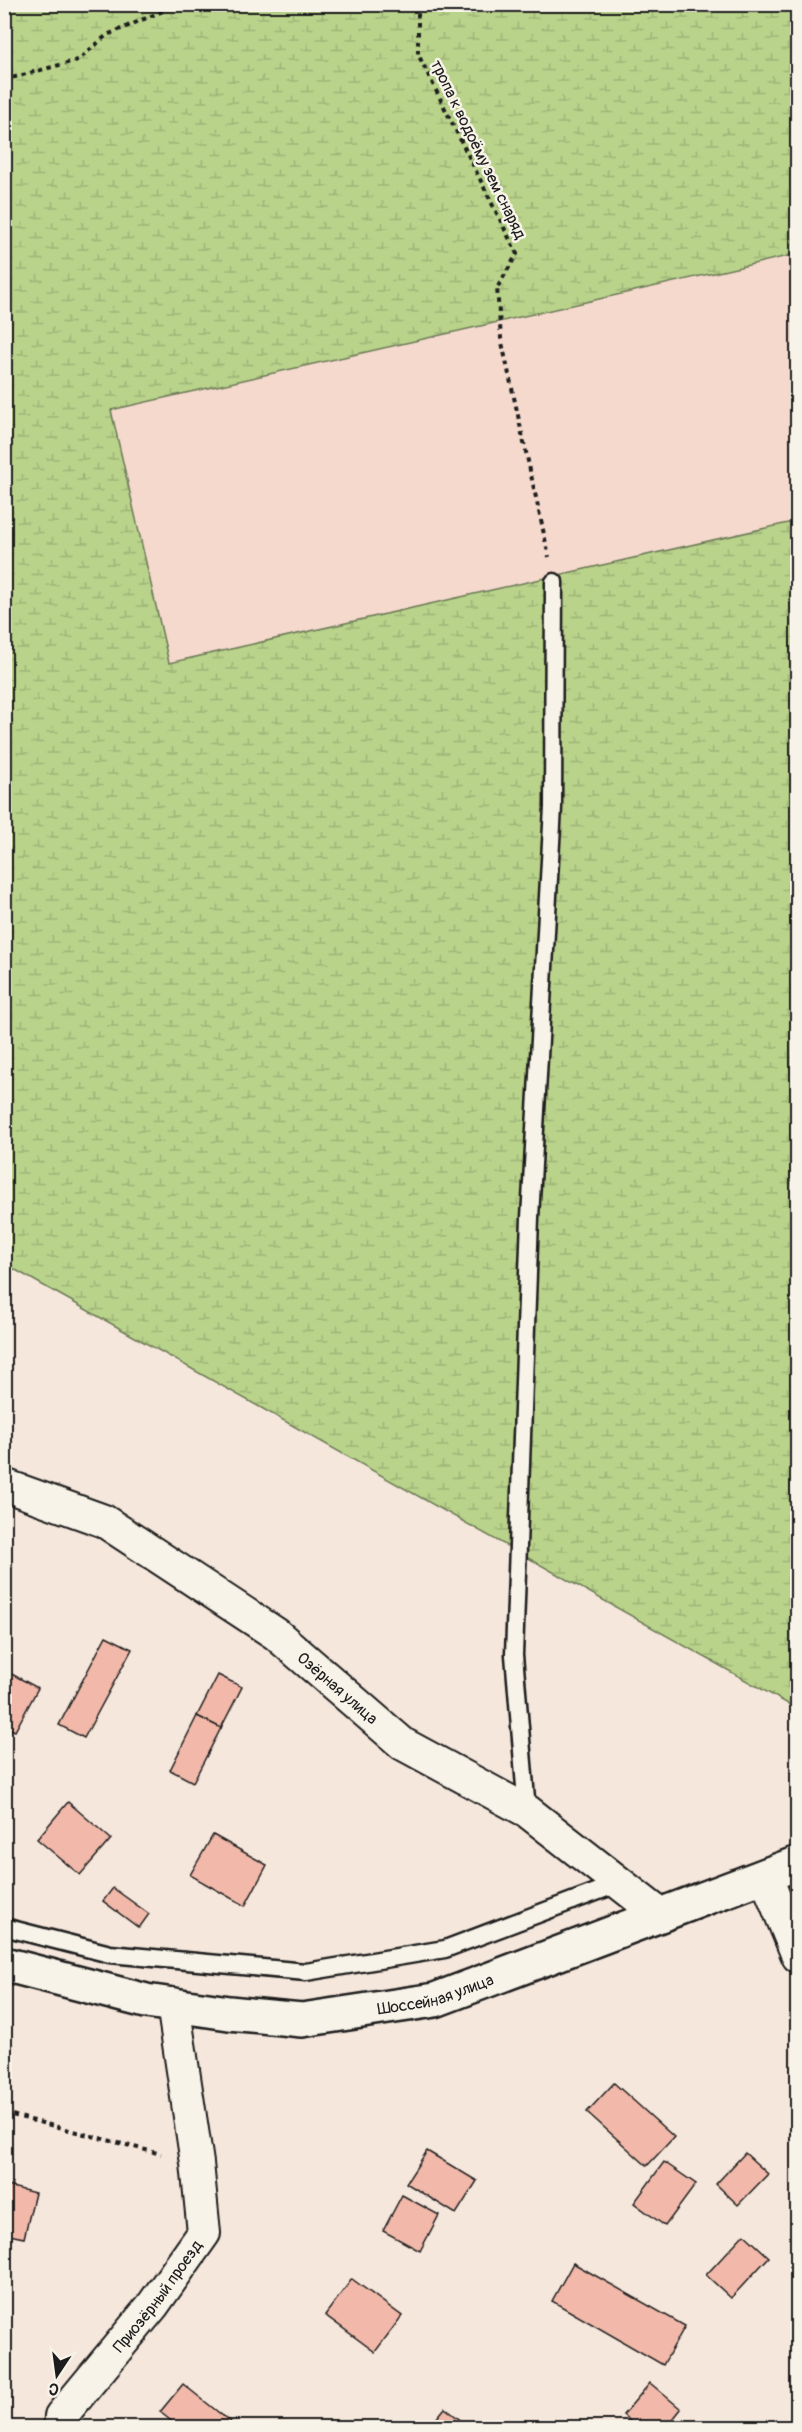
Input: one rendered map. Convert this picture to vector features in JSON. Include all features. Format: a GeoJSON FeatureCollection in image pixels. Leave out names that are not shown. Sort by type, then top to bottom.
{"type":"FeatureCollection","features":[{"type":"Feature","properties":{"kind":"main road","name":"Шоссейная улица"},"geometry":{"type":"LineString","coordinates":[[4,1964],[146,2001],[229,2013],[302,2020],[435,2000],[798,1863]]}},
{"type":"Feature","properties":{"kind":"street","name":"Озёрная улица"},"geometry":{"type":"LineString","coordinates":[[4,1485],[104,1521],[276,1634],[403,1744],[527,1811],[659,1914]]}},
{"type":"Feature","properties":{"kind":"street"},"geometry":{"type":"LineString","coordinates":[[765,1875],[798,1956]]}},
{"type":"Feature","properties":{"kind":"street","name":"Приозёрный проезд"},"geometry":{"type":"LineString","coordinates":[[60,2427],[61,2416],[153,2305],[204,2234],[197,2163],[172,2004]]}},
{"type":"Feature","properties":{"kind":"lane"},"geometry":{"type":"LineString","coordinates":[[527,1811],[514,1655],[530,1218],[553,807],[554,582]]}},
{"type":"Feature","properties":{"kind":"lane"},"geometry":{"type":"LineString","coordinates":[[4,1927],[110,1954],[306,1972],[445,1949],[620,1883]]}},
{"type":"Feature","properties":{"kind":"path"},"geometry":{"type":"LineString","coordinates":[[4,80],[78,60],[107,35],[179,4]]}},
{"type":"Feature","properties":{"kind":"path"},"geometry":{"type":"LineString","coordinates":[[215,4],[234,8],[240,4]]}},
{"type":"Feature","properties":{"kind":"path","name":"тропа к водоёму зем снаряд"},"geometry":{"type":"LineString","coordinates":[[418,4],[418,54],[517,254],[497,288],[501,338],[554,582]]}},
{"type":"Feature","properties":{"kind":"path"},"geometry":{"type":"LineString","coordinates":[[4,2112],[197,2163]]}},
{"type":"Feature","properties":{"kind":"shaded area"},"geometry":{"type":"Polygon","coordinates":[[[797,254],[797,521],[169,663],[111,410],[797,254]]]}},
{"type":"Feature","properties":{"kind":"green space"},"geometry":{"type":"Polygon","coordinates":[[[5,5],[797,5],[797,254],[111,410],[169,663],[797,521],[797,1709],[5,1264],[5,5]]]}},
{"type":"Feature","properties":{"kind":"building"},"geometry":{"type":"Polygon","coordinates":[[[106,1636],[132,1649],[84,1738],[59,1725],[106,1636]]]}},
{"type":"Feature","properties":{"kind":"building"},"geometry":{"type":"Polygon","coordinates":[[[4,1670],[38,1688],[15,1731],[4,1726],[4,1670]]]}},
{"type":"Feature","properties":{"kind":"building"},"geometry":{"type":"Polygon","coordinates":[[[218,1675],[242,1687],[221,1728],[197,1716],[218,1675]]]}},
{"type":"Feature","properties":{"kind":"building"},"geometry":{"type":"Polygon","coordinates":[[[197,1716],[221,1728],[193,1782],[170,1770],[197,1716]]]}},
{"type":"Feature","properties":{"kind":"building"},"geometry":{"type":"Polygon","coordinates":[[[68,1802],[111,1839],[80,1875],[37,1839],[68,1802]]]}},
{"type":"Feature","properties":{"kind":"building"},"geometry":{"type":"Polygon","coordinates":[[[213,1835],[267,1865],[245,1906],[190,1875],[213,1835]]]}},
{"type":"Feature","properties":{"kind":"building"},"geometry":{"type":"Polygon","coordinates":[[[113,1888],[149,1914],[139,1928],[103,1901],[113,1888]]]}},
{"type":"Feature","properties":{"kind":"building"},"geometry":{"type":"Polygon","coordinates":[[[614,2083],[674,2137],[647,2166],[587,2112],[614,2083]]]}},
{"type":"Feature","properties":{"kind":"building"},"geometry":{"type":"Polygon","coordinates":[[[427,2151],[477,2181],[456,2214],[406,2183],[427,2151]]]}},
{"type":"Feature","properties":{"kind":"building"},"geometry":{"type":"Polygon","coordinates":[[[745,2153],[768,2174],[738,2205],[716,2184],[745,2153]]]}},
{"type":"Feature","properties":{"kind":"building"},"geometry":{"type":"Polygon","coordinates":[[[664,2162],[696,2184],[665,2226],[634,2203],[664,2162]]]}},
{"type":"Feature","properties":{"kind":"building"},"geometry":{"type":"Polygon","coordinates":[[[4,2185],[35,2193],[24,2238],[4,2234],[4,2185]]]}},
{"type":"Feature","properties":{"kind":"building"},"geometry":{"type":"Polygon","coordinates":[[[402,2195],[439,2215],[420,2251],[383,2231],[402,2195]]]}},
{"type":"Feature","properties":{"kind":"building"},"geometry":{"type":"Polygon","coordinates":[[[744,2234],[769,2257],[731,2298],[706,2275],[744,2234]]]}},
{"type":"Feature","properties":{"kind":"building"},"geometry":{"type":"Polygon","coordinates":[[[573,2263],[685,2326],[663,2365],[552,2301],[573,2263]]]}},
{"type":"Feature","properties":{"kind":"building"},"geometry":{"type":"Polygon","coordinates":[[[352,2279],[402,2316],[375,2352],[325,2315],[352,2279]]]}},
{"type":"Feature","properties":{"kind":"building"},"geometry":{"type":"Polygon","coordinates":[[[650,2383],[681,2409],[666,2428],[638,2428],[623,2415],[650,2383]]]}},
{"type":"Feature","properties":{"kind":"building"},"geometry":{"type":"Polygon","coordinates":[[[183,2384],[238,2428],[180,2428],[160,2412],[183,2384]]]}},
{"type":"Feature","properties":{"kind":"building"},"geometry":{"type":"Polygon","coordinates":[[[445,2408],[463,2422],[459,2428],[434,2428],[431,2425],[445,2408]]]}}]}
